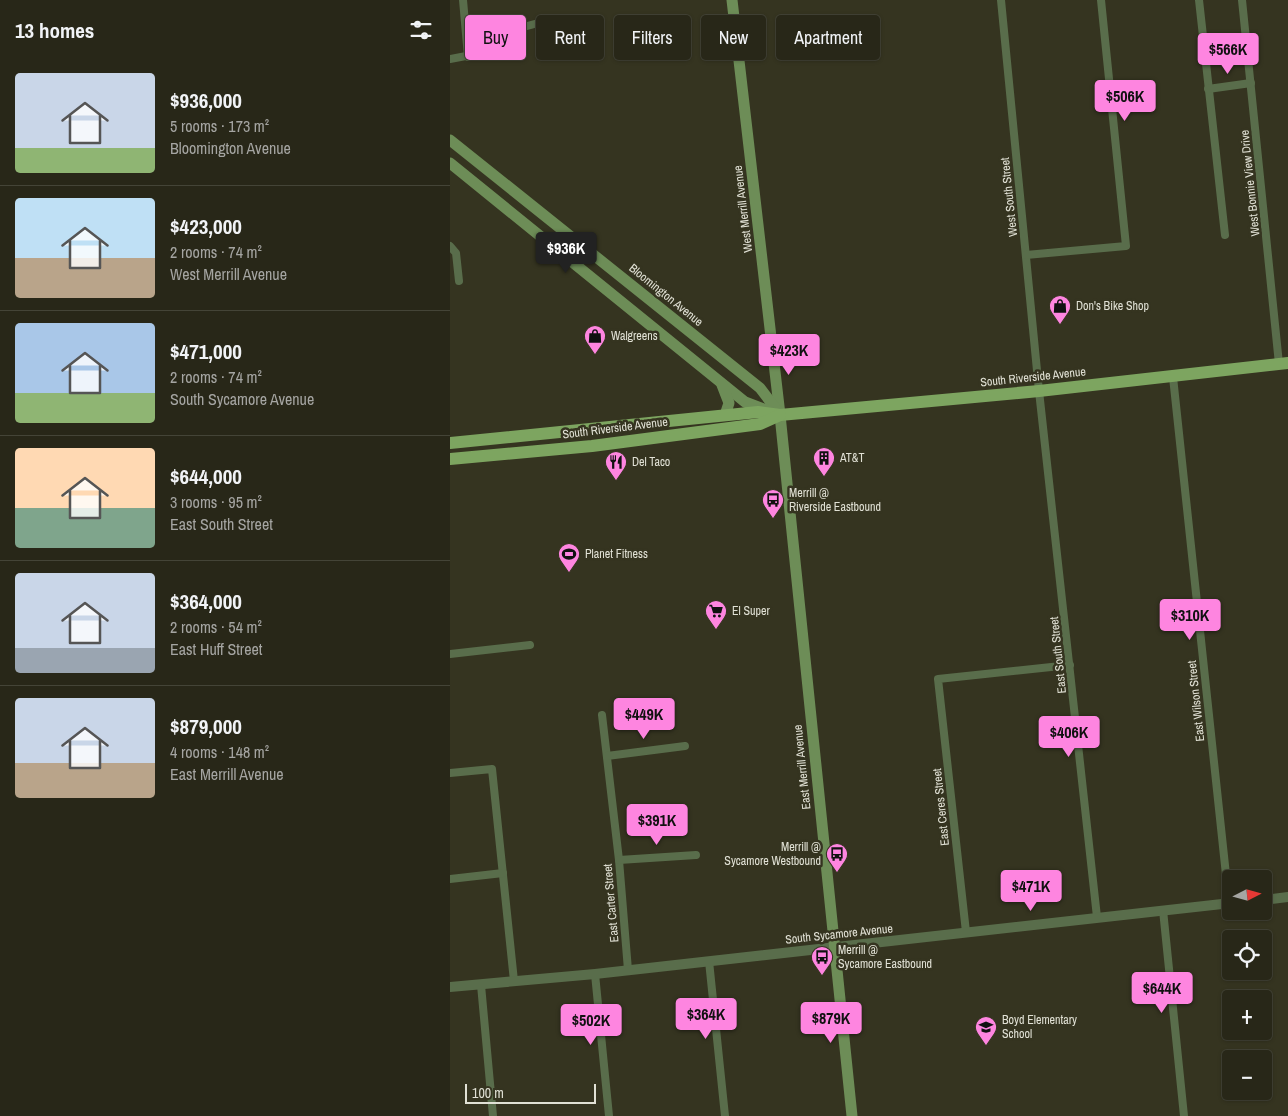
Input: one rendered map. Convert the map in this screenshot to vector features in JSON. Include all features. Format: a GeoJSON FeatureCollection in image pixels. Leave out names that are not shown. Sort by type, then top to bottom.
{"type":"FeatureCollection","features":[{"type":"Feature","properties":{"kind":"main road","name":"West Merrill Avenue"},"geometry":{"type":"LineString","coordinates":[[732,0],[780,415]]}},
{"type":"Feature","properties":{"kind":"main road","name":"Bloomington Avenue"},"geometry":{"type":"LineString","coordinates":[[450,140],[760,388],[780,415]]}},
{"type":"Feature","properties":{"kind":"main road"},"geometry":{"type":"LineString","coordinates":[[450,163],[745,402],[780,415]]}},
{"type":"Feature","properties":{"kind":"main road","name":"South Riverside Avenue"},"geometry":{"type":"LineString","coordinates":[[450,443],[758,412],[780,415],[1039,391],[1284,364]]}},
{"type":"Feature","properties":{"kind":"main road"},"geometry":{"type":"LineString","coordinates":[[720,382],[729,403],[725,415]]}},
{"type":"Feature","properties":{"kind":"main road","name":"South Riverside Avenue"},"geometry":{"type":"LineString","coordinates":[[450,459],[592,446],[760,424],[780,415]]}},
{"type":"Feature","properties":{"kind":"main road","name":"East Merrill Avenue"},"geometry":{"type":"LineString","coordinates":[[780,415],[852,1116]]}},
{"type":"Feature","properties":{"kind":"street"},"geometry":{"type":"LineString","coordinates":[[463,0],[465,23]]}},
{"type":"Feature","properties":{"kind":"street","name":"West South Street"},"geometry":{"type":"LineString","coordinates":[[1001,0],[1039,391]]}},
{"type":"Feature","properties":{"kind":"street"},"geometry":{"type":"LineString","coordinates":[[1026,255],[1126,246],[1101,0]]}},
{"type":"Feature","properties":{"kind":"street"},"geometry":{"type":"LineString","coordinates":[[1199,0],[1225,235]]}},
{"type":"Feature","properties":{"kind":"street","name":"West Bonnie View Drive"},"geometry":{"type":"LineString","coordinates":[[1242,0],[1284,364]]}},
{"type":"Feature","properties":{"kind":"street"},"geometry":{"type":"LineString","coordinates":[[450,59],[465,57]]}},
{"type":"Feature","properties":{"kind":"street"},"geometry":{"type":"LineString","coordinates":[[1208,89],[1251,83]]}},
{"type":"Feature","properties":{"kind":"street"},"geometry":{"type":"LineString","coordinates":[[450,246],[456,253],[459,281]]}},
{"type":"Feature","properties":{"kind":"street","name":"East Wilson Street"},"geometry":{"type":"LineString","coordinates":[[1172,377],[1226,870]]}},
{"type":"Feature","properties":{"kind":"street","name":"East South Street"},"geometry":{"type":"LineString","coordinates":[[1039,391],[1097,917]]}},
{"type":"Feature","properties":{"kind":"street"},"geometry":{"type":"LineString","coordinates":[[450,654],[530,645]]}},
{"type":"Feature","properties":{"kind":"street","name":"East Ceres Street"},"geometry":{"type":"LineString","coordinates":[[966,932],[938,679],[1070,665]]}},
{"type":"Feature","properties":{"kind":"street","name":"East Carter Street"},"geometry":{"type":"LineString","coordinates":[[602,715],[628,970]]}},
{"type":"Feature","properties":{"kind":"street"},"geometry":{"type":"LineString","coordinates":[[607,756],[685,746]]}},
{"type":"Feature","properties":{"kind":"street"},"geometry":{"type":"LineString","coordinates":[[450,773],[492,769],[514,982]]}},
{"type":"Feature","properties":{"kind":"street"},"geometry":{"type":"LineString","coordinates":[[618,860],[696,855]]}},
{"type":"Feature","properties":{"kind":"street"},"geometry":{"type":"LineString","coordinates":[[450,879],[503,873]]}},
{"type":"Feature","properties":{"kind":"street"},"geometry":{"type":"LineString","coordinates":[[1272,899],[1288,897]]}},
{"type":"Feature","properties":{"kind":"street","name":"South Sycamore Avenue"},"geometry":{"type":"LineString","coordinates":[[450,988],[595,974],[1222,904]]}},
{"type":"Feature","properties":{"kind":"street"},"geometry":{"type":"LineString","coordinates":[[1163,910],[1184,1116]]}},
{"type":"Feature","properties":{"kind":"street"},"geometry":{"type":"LineString","coordinates":[[710,961],[725,1116]]}},
{"type":"Feature","properties":{"kind":"street"},"geometry":{"type":"LineString","coordinates":[[595,974],[609,1116]]}},
{"type":"Feature","properties":{"kind":"street"},"geometry":{"type":"LineString","coordinates":[[481,984],[493,1116]]}},
{"type":"Feature","properties":{"kind":"place","name":"Don's Bike Shop"},"geometry":{"type":"Point","coordinates":[1060,325]}},
{"type":"Feature","properties":{"kind":"place","name":"Walgreens"},"geometry":{"type":"Point","coordinates":[595,355]}},
{"type":"Feature","properties":{"kind":"place","name":"AT&T"},"geometry":{"type":"Point","coordinates":[824,477]}},
{"type":"Feature","properties":{"kind":"place","name":"Del Taco"},"geometry":{"type":"Point","coordinates":[616,481]}},
{"type":"Feature","properties":{"kind":"place","name":"Merrill @ Riverside Eastbound"},"geometry":{"type":"Point","coordinates":[773,519]}},
{"type":"Feature","properties":{"kind":"place","name":"Planet Fitness"},"geometry":{"type":"Point","coordinates":[569,573]}},
{"type":"Feature","properties":{"kind":"place","name":"El Super"},"geometry":{"type":"Point","coordinates":[716,630]}},
{"type":"Feature","properties":{"kind":"place","name":"Merrill @ Sycamore Westbound"},"geometry":{"type":"Point","coordinates":[837,873]}},
{"type":"Feature","properties":{"kind":"place","name":"Merrill @ Sycamore Eastbound"},"geometry":{"type":"Point","coordinates":[822,976]}},
{"type":"Feature","properties":{"kind":"place","name":"Boyd Elementary School"},"geometry":{"type":"Point","coordinates":[986,1046]}}]}
